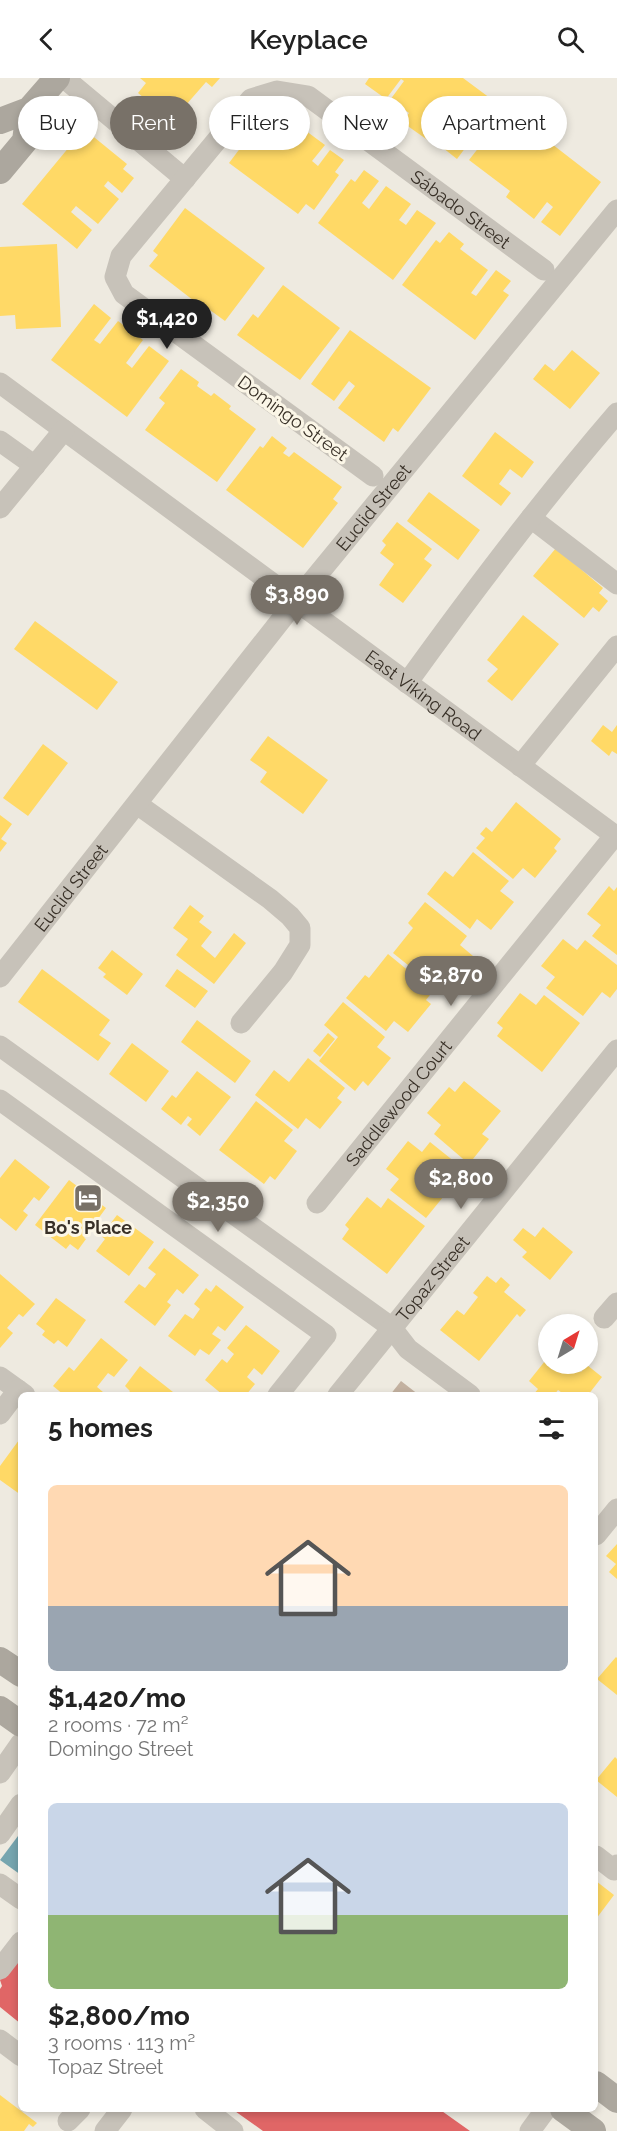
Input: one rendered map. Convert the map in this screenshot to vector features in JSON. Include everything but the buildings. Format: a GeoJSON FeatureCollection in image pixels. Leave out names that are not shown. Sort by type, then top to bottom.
{"type":"FeatureCollection","features":[{"type":"Feature","properties":{"kind":"main road"},"geometry":{"type":"LineString","coordinates":[[41,96],[57,78]]}},
{"type":"Feature","properties":{"kind":"main road"},"geometry":{"type":"LineString","coordinates":[[0,121],[18,114]]}},
{"type":"Feature","properties":{"kind":"main road"},"geometry":{"type":"LineString","coordinates":[[0,171],[18,149]]}},
{"type":"Feature","properties":{"kind":"main road"},"geometry":{"type":"LineString","coordinates":[[0,1660],[18,1672]]}},
{"type":"Feature","properties":{"kind":"main road"},"geometry":{"type":"LineString","coordinates":[[598,2086],[617,2100]]}},
{"type":"Feature","properties":{"kind":"main road"},"geometry":{"type":"LineString","coordinates":[[567,2112],[593,2131]]}},
{"type":"Feature","properties":{"kind":"street"},"geometry":{"type":"LineString","coordinates":[[64,78],[185,179]]}},
{"type":"Feature","properties":{"kind":"street","name":"Sábado Street"},"geometry":{"type":"LineString","coordinates":[[185,179],[250,99],[277,91],[308,96],[544,270]]}},
{"type":"Feature","properties":{"kind":"street","name":"Domingo Street"},"geometry":{"type":"LineString","coordinates":[[185,179],[121,256],[115,277],[124,294],[373,476]]}},
{"type":"Feature","properties":{"kind":"street","name":"Euclid Street"},"geometry":{"type":"LineString","coordinates":[[0,977],[296,601],[617,210]]}},
{"type":"Feature","properties":{"kind":"street","name":"East Viking Road"},"geometry":{"type":"LineString","coordinates":[[0,383],[616,836]]}},
{"type":"Feature","properties":{"kind":"street"},"geometry":{"type":"LineString","coordinates":[[407,683],[484,576],[617,413]]}},
{"type":"Feature","properties":{"kind":"street"},"geometry":{"type":"LineString","coordinates":[[0,508],[64,430]]}},
{"type":"Feature","properties":{"kind":"street"},"geometry":{"type":"LineString","coordinates":[[0,441],[35,466]]}},
{"type":"Feature","properties":{"kind":"street"},"geometry":{"type":"LineString","coordinates":[[531,518],[617,584]]}},
{"type":"Feature","properties":{"kind":"street"},"geometry":{"type":"LineString","coordinates":[[520,766],[617,646]]}},
{"type":"Feature","properties":{"kind":"street"},"geometry":{"type":"LineString","coordinates":[[137,804],[270,898],[300,928],[300,945],[283,972],[241,1023]]}},
{"type":"Feature","properties":{"kind":"street","name":"Saddlewood Court"},"geometry":{"type":"LineString","coordinates":[[317,1203],[616,836]]}},
{"type":"Feature","properties":{"kind":"street"},"geometry":{"type":"LineString","coordinates":[[0,1046],[391,1327],[408,1349],[466,1392]]}},
{"type":"Feature","properties":{"kind":"street","name":"Topaz Street"},"geometry":{"type":"LineString","coordinates":[[340,1392],[617,1050]]}},
{"type":"Feature","properties":{"kind":"street"},"geometry":{"type":"LineString","coordinates":[[0,1100],[326,1335],[280,1392]]}},
{"type":"Feature","properties":{"kind":"street"},"geometry":{"type":"LineString","coordinates":[[0,1377],[22,1392]]}},
{"type":"Feature","properties":{"kind":"street"},"geometry":{"type":"LineString","coordinates":[[0,1413],[18,1396]]}},
{"type":"Feature","properties":{"kind":"street"},"geometry":{"type":"LineString","coordinates":[[598,1533],[617,1509]]}},
{"type":"Feature","properties":{"kind":"street"},"geometry":{"type":"LineString","coordinates":[[0,1773],[18,1747]]}},
{"type":"Feature","properties":{"kind":"street"},"geometry":{"type":"LineString","coordinates":[[0,1834],[18,1808]]}},
{"type":"Feature","properties":{"kind":"street"},"geometry":{"type":"LineString","coordinates":[[598,1858],[614,1870],[617,1865]]}},
{"type":"Feature","properties":{"kind":"street"},"geometry":{"type":"LineString","coordinates":[[0,1884],[18,1897]]}},
{"type":"Feature","properties":{"kind":"street"},"geometry":{"type":"LineString","coordinates":[[0,1969],[12,1945]]}},
{"type":"Feature","properties":{"kind":"street"},"geometry":{"type":"LineString","coordinates":[[0,2040],[18,2054]]}},
{"type":"Feature","properties":{"kind":"street"},"geometry":{"type":"LineString","coordinates":[[105,2131],[120,2112]]}},
{"type":"Feature","properties":{"kind":"street"},"geometry":{"type":"LineString","coordinates":[[209,2112],[233,2131]]}},
{"type":"Feature","properties":{"kind":"street"},"geometry":{"type":"LineString","coordinates":[[530,2131],[544,2112]]}},
{"type":"Feature","properties":{"kind":"place","name":"Bo's Place"},"geometry":{"type":"Point","coordinates":[88,1198]}}]}
